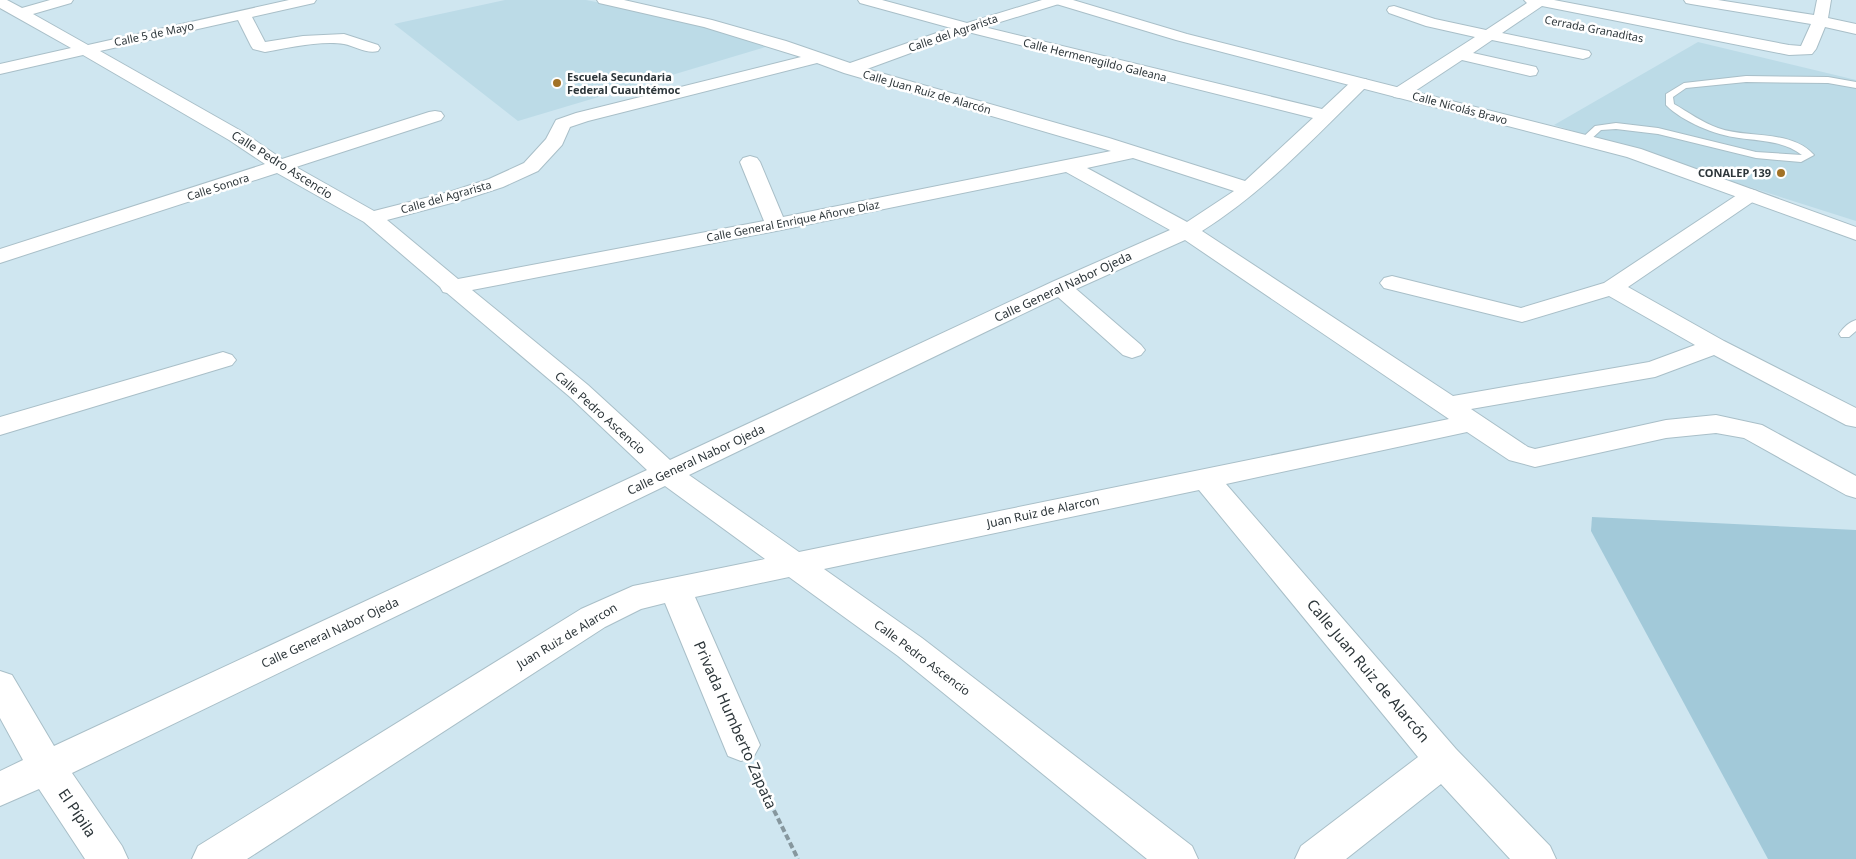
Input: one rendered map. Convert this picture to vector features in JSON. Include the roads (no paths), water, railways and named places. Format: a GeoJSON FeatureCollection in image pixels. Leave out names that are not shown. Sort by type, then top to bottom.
{"type":"FeatureCollection","features":[{"type":"Feature","properties":{"kind":"street"},"geometry":{"type":"LineString","coordinates":[[10,7],[66,0]]}},
{"type":"Feature","properties":{"kind":"street","name":"Calle 5 de Mayo"},"geometry":{"type":"LineString","coordinates":[[0,68],[309,0]]}},
{"type":"Feature","properties":{"kind":"street","name":"Calle Juan Ruiz de Alarcón"},"geometry":{"type":"LineString","coordinates":[[604,0],[707,23],[780,44],[850,69],[1135,152],[1249,189]]}},
{"type":"Feature","properties":{"kind":"street","name":"Calle Hermenegildo Galeana"},"geometry":{"type":"LineString","coordinates":[[865,0],[965,28],[1192,85],[1325,115]]}},
{"type":"Feature","properties":{"kind":"street","name":"Calle del Agrarista"},"geometry":{"type":"LineString","coordinates":[[850,69],[965,28],[1058,0]]}},
{"type":"Feature","properties":{"kind":"street","name":"Calle Nicolás Bravo"},"geometry":{"type":"LineString","coordinates":[[1058,0],[1152,30],[1634,152],[1856,234]]}},
{"type":"Feature","properties":{"kind":"street"},"geometry":{"type":"LineString","coordinates":[[1692,0],[1820,20],[1856,29]]}},
{"type":"Feature","properties":{"kind":"street"},"geometry":{"type":"LineString","coordinates":[[1400,93],[1519,14],[1535,1],[1789,50],[1806,51],[1820,20],[1824,0]]}},
{"type":"Feature","properties":{"kind":"street","name":"Calle Pedro Ascencio"},"geometry":{"type":"LineString","coordinates":[[10,7],[228,131],[281,166],[371,218],[579,391],[668,474],[910,647],[1178,859]]}},
{"type":"Feature","properties":{"kind":"street"},"geometry":{"type":"LineString","coordinates":[[699,8],[707,23]]}},
{"type":"Feature","properties":{"kind":"street"},"geometry":{"type":"LineString","coordinates":[[1394,10],[1431,22],[1583,54]]}},
{"type":"Feature","properties":{"kind":"street","name":"Cerrada Granaditas"},"geometry":{"type":"LineString","coordinates":[[1519,14],[1538,18]]}},
{"type":"Feature","properties":{"kind":"street"},"geometry":{"type":"LineString","coordinates":[[243,15],[259,46],[344,38],[372,48]]}},
{"type":"Feature","properties":{"kind":"street"},"geometry":{"type":"LineString","coordinates":[[1458,54],[1530,71]]}},
{"type":"Feature","properties":{"kind":"street","name":"Calle del Agrarista"},"geometry":{"type":"LineString","coordinates":[[371,218],[464,194],[496,183],[531,167],[555,141],[562,124],[582,117],[817,58]]}},
{"type":"Feature","properties":{"kind":"street","name":"Calle General Nabor Ojeda"},"geometry":{"type":"LineString","coordinates":[[0,789],[1060,287],[1187,231],[1223,209],[1249,189],[1360,83]]}},
{"type":"Feature","properties":{"kind":"street","name":"Calle Sonora"},"geometry":{"type":"LineString","coordinates":[[0,256],[435,116]]}},
{"type":"Feature","properties":{"kind":"street","name":"Calle General Enrique Añorve Díaz"},"geometry":{"type":"LineString","coordinates":[[452,286],[776,225],[1135,152]]}},
{"type":"Feature","properties":{"kind":"street"},"geometry":{"type":"LineString","coordinates":[[750,162],[776,225]]}},
{"type":"Feature","properties":{"kind":"street"},"geometry":{"type":"LineString","coordinates":[[1070,166],[1187,231],[1519,454],[1535,458],[1666,430],[1716,424],[1752,431],[1856,488]]}},
{"type":"Feature","properties":{"kind":"street"},"geometry":{"type":"LineString","coordinates":[[1392,284],[1522,315],[1612,288],[1750,195]]}},
{"type":"Feature","properties":{"kind":"street"},"geometry":{"type":"LineString","coordinates":[[1060,287],[1132,350]]}},
{"type":"Feature","properties":{"kind":"street"},"geometry":{"type":"LineString","coordinates":[[1612,288],[1716,346],[1856,419]]}},
{"type":"Feature","properties":{"kind":"street"},"geometry":{"type":"LineString","coordinates":[[1448,405],[1655,369],[1716,346]]}},
{"type":"Feature","properties":{"kind":"street"},"geometry":{"type":"LineString","coordinates":[[0,426],[223,360]]}},
{"type":"Feature","properties":{"kind":"street","name":"Juan Ruiz de Alarcon"},"geometry":{"type":"LineString","coordinates":[[212,859],[593,618],[633,598],[1471,423]]}},
{"type":"Feature","properties":{"kind":"street","name":"Calle Juan Ruiz de Alarcón"},"geometry":{"type":"LineString","coordinates":[[1206,479],[1443,760],[1536,859]]}},
{"type":"Feature","properties":{"kind":"street","name":"Privada Humberto Zapata"},"geometry":{"type":"LineString","coordinates":[[676,590],[741,745]]}},
{"type":"Feature","properties":{"kind":"street","name":"El Pípila"},"geometry":{"type":"LineString","coordinates":[[0,685],[46,767],[108,859]]}},
{"type":"Feature","properties":{"kind":"street"},"geometry":{"type":"LineString","coordinates":[[1315,859],[1443,760]]}},
{"type":"Feature","properties":{"kind":"lane"},"geometry":{"type":"LineString","coordinates":[[1586,140],[1598,128],[1616,126],[1658,131],[1756,155],[1800,159],[1809,156],[1801,148],[1784,142],[1742,137],[1714,130],[1670,105],[1669,96],[1684,86],[1746,79],[1828,80],[1856,85]]}},
{"type":"Feature","properties":{"kind":"lane"},"geometry":{"type":"LineString","coordinates":[[1845,334],[1856,324]]}},
{"type":"Feature","properties":{"kind":"place","name":"Escuela Secundaria Federal Cuauhtémoc"},"geometry":{"type":"Point","coordinates":[557,83]}},
{"type":"Feature","properties":{"kind":"place","name":"CONALEP 139"},"geometry":{"type":"Point","coordinates":[1781,173]}}]}
